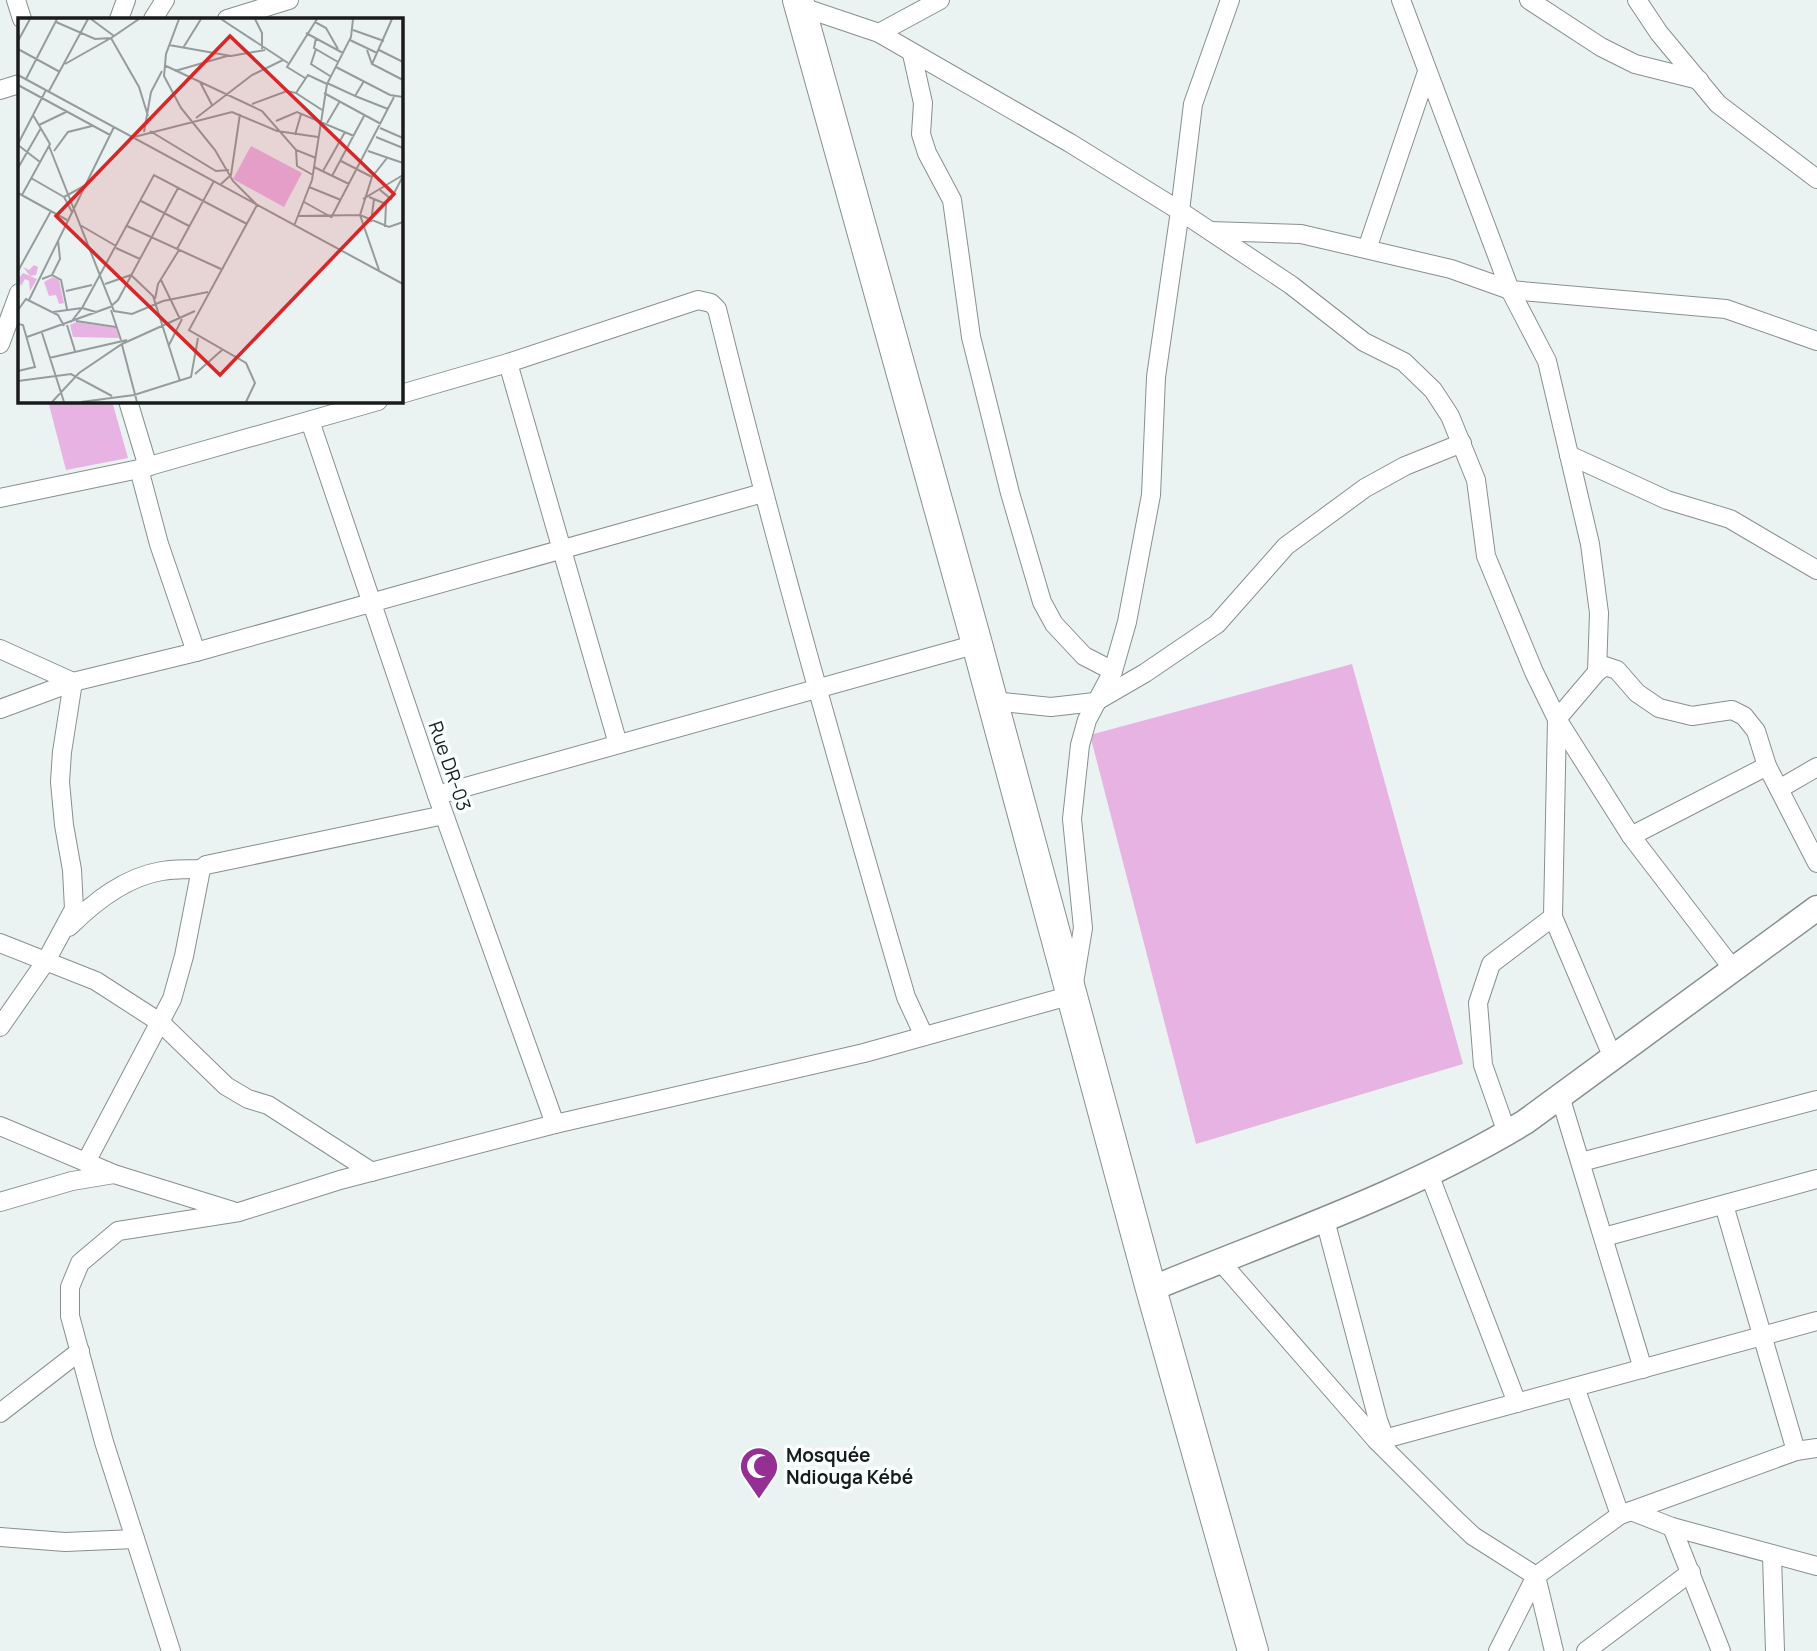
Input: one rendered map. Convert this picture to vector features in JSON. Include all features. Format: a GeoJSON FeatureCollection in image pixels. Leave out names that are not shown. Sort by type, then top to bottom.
{"type":"FeatureCollection","features":[{"type":"Feature","properties":{"kind":"highway"},"geometry":{"type":"LineString","coordinates":[[798,3],[978,644],[1151,1289],[1253,1651]]}},
{"type":"Feature","properties":{"kind":"main road"},"geometry":{"type":"LineString","coordinates":[[1151,1289],[1325,1220],[1476,1152],[1560,1096],[1817,908]]}},
{"type":"Feature","properties":{"kind":"street"},"geometry":{"type":"LineString","coordinates":[[16,0],[22,18]]}},
{"type":"Feature","properties":{"kind":"street"},"geometry":{"type":"LineString","coordinates":[[119,18],[126,0]]}},
{"type":"Feature","properties":{"kind":"street"},"geometry":{"type":"LineString","coordinates":[[154,18],[165,0]]}},
{"type":"Feature","properties":{"kind":"street"},"geometry":{"type":"LineString","coordinates":[[230,18],[289,0]]}},
{"type":"Feature","properties":{"kind":"street"},"geometry":{"type":"LineString","coordinates":[[879,33],[940,0]]}},
{"type":"Feature","properties":{"kind":"street"},"geometry":{"type":"LineString","coordinates":[[171,1651],[104,1443],[70,1316],[70,1287],[80,1263],[118,1231],[239,1212],[372,1172],[555,1124],[850,1056],[1072,995],[1083,928],[1072,819],[1080,745],[1095,702],[1113,671],[1127,622],[1151,495],[1156,377],[1193,104],[1230,0]]}},
{"type":"Feature","properties":{"kind":"street"},"geometry":{"type":"LineString","coordinates":[[1401,0],[1510,290],[1546,361],[1590,544],[1600,613],[1597,672]]}},
{"type":"Feature","properties":{"kind":"street"},"geometry":{"type":"LineString","coordinates":[[1530,0],[1601,47],[1634,64],[1699,80]]}},
{"type":"Feature","properties":{"kind":"street"},"geometry":{"type":"LineString","coordinates":[[1637,0],[1659,33],[1718,104],[1817,179]]}},
{"type":"Feature","properties":{"kind":"street"},"geometry":{"type":"LineString","coordinates":[[798,3],[879,33],[1070,143],[1180,211],[1291,285],[1364,342],[1404,362],[1433,390],[1450,416],[1476,480],[1486,556],[1534,672],[1557,719],[1631,836],[1733,970]]}},
{"type":"Feature","properties":{"kind":"street"},"geometry":{"type":"LineString","coordinates":[[912,54],[923,103],[922,134],[927,153],[952,200],[971,337],[1010,493],[1042,602],[1054,624],[1084,656],[1113,671]]}},
{"type":"Feature","properties":{"kind":"street"},"geometry":{"type":"LineString","coordinates":[[1367,249],[1427,72]]}},
{"type":"Feature","properties":{"kind":"street"},"geometry":{"type":"LineString","coordinates":[[0,90],[18,84]]}},
{"type":"Feature","properties":{"kind":"street"},"geometry":{"type":"LineString","coordinates":[[1210,231],[1301,234],[1451,269],[1510,290],[1726,309],[1817,341]]}},
{"type":"Feature","properties":{"kind":"street"},"geometry":{"type":"LineString","coordinates":[[0,344],[18,296]]}},
{"type":"Feature","properties":{"kind":"street"},"geometry":{"type":"LineString","coordinates":[[402,394],[508,363],[698,300],[711,303],[717,309],[816,689],[906,997],[924,1036]]}},
{"type":"Feature","properties":{"kind":"street"},"geometry":{"type":"LineString","coordinates":[[508,363],[618,744]]}},
{"type":"Feature","properties":{"kind":"street"},"geometry":{"type":"LineString","coordinates":[[128,402],[159,544],[196,652]]}},
{"type":"Feature","properties":{"kind":"street"},"geometry":{"type":"LineString","coordinates":[[0,498],[143,468],[375,402]]}},
{"type":"Feature","properties":{"kind":"street","name":"Rue DR-03"},"geometry":{"type":"LineString","coordinates":[[310,421],[444,815],[555,1124]]}},
{"type":"Feature","properties":{"kind":"street"},"geometry":{"type":"LineString","coordinates":[[993,701],[1051,707],[1095,702],[1145,673],[1217,624],[1286,546],[1366,488],[1405,466],[1462,443]]}},
{"type":"Feature","properties":{"kind":"street"},"geometry":{"type":"LineString","coordinates":[[1569,455],[1667,500],[1730,519],[1817,570]]}},
{"type":"Feature","properties":{"kind":"street"},"geometry":{"type":"LineString","coordinates":[[0,709],[72,682],[196,652],[763,493]]}},
{"type":"Feature","properties":{"kind":"street"},"geometry":{"type":"LineString","coordinates":[[437,794],[978,644]]}},
{"type":"Feature","properties":{"kind":"street"},"geometry":{"type":"LineString","coordinates":[[0,649],[72,682]]}},
{"type":"Feature","properties":{"kind":"street"},"geometry":{"type":"LineString","coordinates":[[1613,1058],[1553,916],[1557,719],[1597,672],[1605,666],[1617,670],[1637,693],[1659,708],[1692,716],[1732,710],[1744,716],[1756,731],[1767,766],[1817,863]]}},
{"type":"Feature","properties":{"kind":"street"},"geometry":{"type":"LineString","coordinates":[[0,1027],[46,961],[74,909],[72,870],[60,782],[72,682]]}},
{"type":"Feature","properties":{"kind":"street"},"geometry":{"type":"LineString","coordinates":[[1631,836],[1767,766]]}},
{"type":"Feature","properties":{"kind":"street"},"geometry":{"type":"LineString","coordinates":[[1779,789],[1817,767]]}},
{"type":"Feature","properties":{"kind":"street"},"geometry":{"type":"LineString","coordinates":[[61,935],[94,902],[127,884],[160,871],[201,869],[206,865],[444,815]]}},
{"type":"Feature","properties":{"kind":"street"},"geometry":{"type":"LineString","coordinates":[[86,1162],[172,999],[184,956],[201,869]]}},
{"type":"Feature","properties":{"kind":"street"},"geometry":{"type":"LineString","coordinates":[[1507,1133],[1483,1065],[1478,1003],[1492,964],[1553,916]]}},
{"type":"Feature","properties":{"kind":"street"},"geometry":{"type":"LineString","coordinates":[[0,943],[96,981],[161,1023],[226,1086],[248,1099],[268,1105],[372,1172]]}},
{"type":"Feature","properties":{"kind":"street"},"geometry":{"type":"LineString","coordinates":[[1560,1096],[1643,1368]]}},
{"type":"Feature","properties":{"kind":"street"},"geometry":{"type":"LineString","coordinates":[[1581,1163],[1817,1100]]}},
{"type":"Feature","properties":{"kind":"street"},"geometry":{"type":"LineString","coordinates":[[0,1126],[114,1174],[239,1212]]}},
{"type":"Feature","properties":{"kind":"street"},"geometry":{"type":"LineString","coordinates":[[0,1202],[72,1181],[114,1174]]}},
{"type":"Feature","properties":{"kind":"street"},"geometry":{"type":"LineString","coordinates":[[1429,1174],[1517,1403]]}},
{"type":"Feature","properties":{"kind":"street"},"geometry":{"type":"LineString","coordinates":[[1604,1237],[1816,1183]]}},
{"type":"Feature","properties":{"kind":"street"},"geometry":{"type":"LineString","coordinates":[[1724,1205],[1796,1451]]}},
{"type":"Feature","properties":{"kind":"street"},"geometry":{"type":"LineString","coordinates":[[1325,1220],[1381,1440]]}},
{"type":"Feature","properties":{"kind":"street"},"geometry":{"type":"LineString","coordinates":[[1220,1261],[1381,1440],[1474,1536],[1536,1576],[1554,1651]]}},
{"type":"Feature","properties":{"kind":"street"},"geometry":{"type":"LineString","coordinates":[[1381,1440],[1817,1321]]}},
{"type":"Feature","properties":{"kind":"street"},"geometry":{"type":"LineString","coordinates":[[0,1413],[80,1351]]}},
{"type":"Feature","properties":{"kind":"street"},"geometry":{"type":"LineString","coordinates":[[1575,1387],[1625,1513]]}},
{"type":"Feature","properties":{"kind":"street"},"geometry":{"type":"LineString","coordinates":[[1498,1651],[1536,1576],[1625,1513],[1796,1451],[1817,1448]]}},
{"type":"Feature","properties":{"kind":"street"},"geometry":{"type":"LineString","coordinates":[[1625,1513],[1772,1556],[1817,1566]]}},
{"type":"Feature","properties":{"kind":"street"},"geometry":{"type":"LineString","coordinates":[[1672,1527],[1721,1651]]}},
{"type":"Feature","properties":{"kind":"street"},"geometry":{"type":"LineString","coordinates":[[0,1537],[65,1542],[135,1539]]}},
{"type":"Feature","properties":{"kind":"street"},"geometry":{"type":"LineString","coordinates":[[1772,1556],[1775,1651]]}},
{"type":"Feature","properties":{"kind":"street"},"geometry":{"type":"LineString","coordinates":[[1586,1651],[1691,1572]]}},
{"type":"Feature","properties":{"kind":"shaded area"},"geometry":{"type":"Polygon","coordinates":[[[48,402],[112,402],[128,458],[66,470],[48,402]]]}},
{"type":"Feature","properties":{"kind":"shaded area"},"geometry":{"type":"Polygon","coordinates":[[[1352,664],[1463,1064],[1196,1144],[1090,735],[1352,664]]]}},
{"type":"Feature","properties":{"kind":"place","name":"Mosquée Ndiouga Kébé"},"geometry":{"type":"Point","coordinates":[759,1500]}}]}
